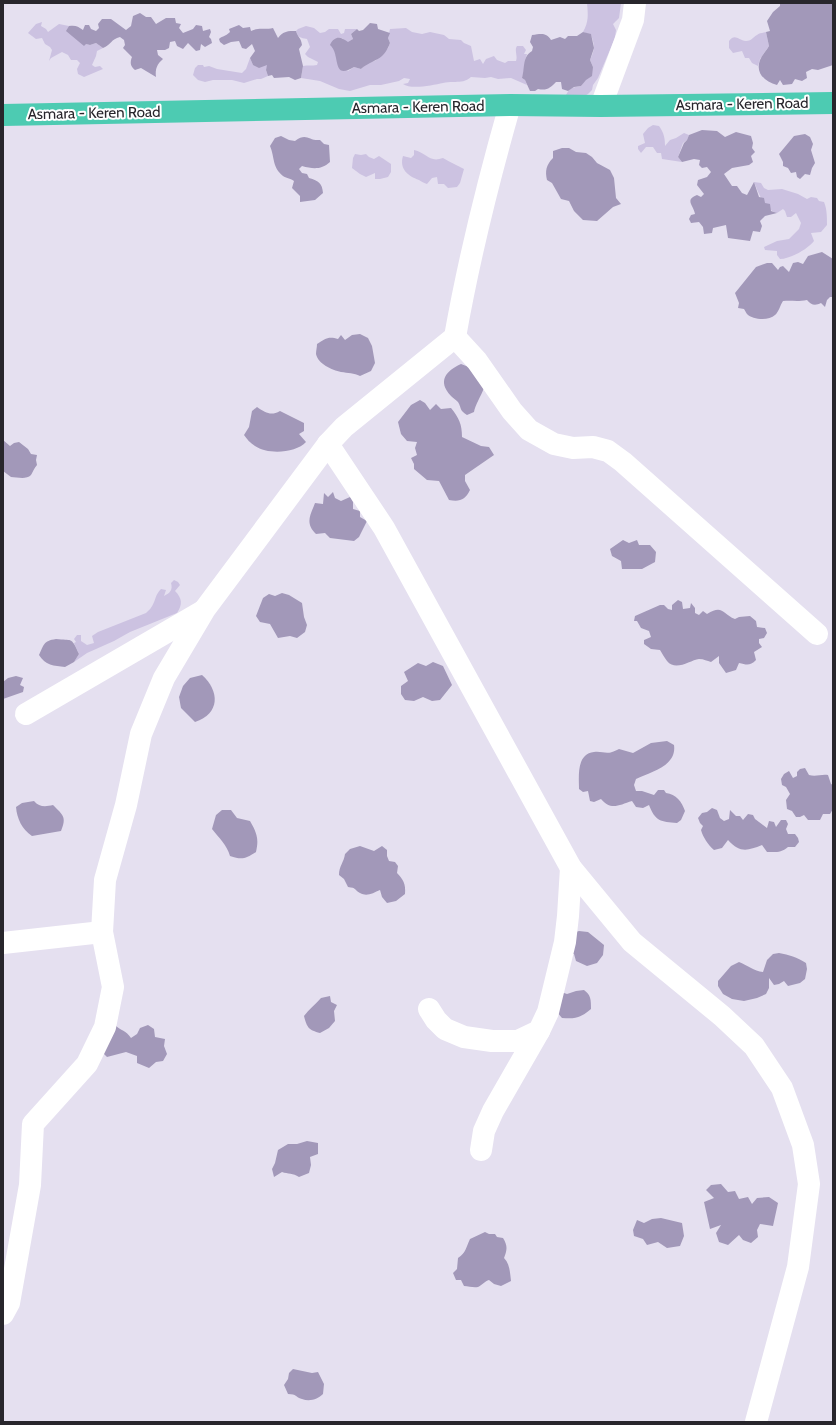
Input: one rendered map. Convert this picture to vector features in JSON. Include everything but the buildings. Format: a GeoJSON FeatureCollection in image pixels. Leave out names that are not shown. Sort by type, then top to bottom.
{"type":"FeatureCollection","features":[{"type":"Feature","properties":{"kind":"highway","name":"Asmara - Keren Road"},"geometry":{"type":"LineString","coordinates":[[3,115],[510,105],[601,106],[833,103]]}},
{"type":"Feature","properties":{"kind":"street"},"geometry":{"type":"LineString","coordinates":[[601,106],[633,20],[635,3]]}},
{"type":"Feature","properties":{"kind":"street"},"geometry":{"type":"LineString","coordinates":[[3,1314],[9,1303],[30,1185],[33,1124],[87,1064],[105,1027],[113,987],[102,932],[105,880],[126,804],[141,734],[164,678],[205,610],[328,444],[344,427],[455,337],[463,289],[477,227],[510,105]]}},
{"type":"Feature","properties":{"kind":"street"},"geometry":{"type":"LineString","coordinates":[[455,337],[476,361],[512,410],[529,430],[554,444],[573,448],[594,447],[608,451],[623,462],[817,634]]}},
{"type":"Feature","properties":{"kind":"street"},"geometry":{"type":"LineString","coordinates":[[328,444],[387,535],[571,868],[632,942],[722,1016],[754,1046],[782,1088],[803,1145],[809,1184],[798,1267],[756,1422]]}},
{"type":"Feature","properties":{"kind":"street"},"geometry":{"type":"LineString","coordinates":[[26,714],[205,610]]}},
{"type":"Feature","properties":{"kind":"street"},"geometry":{"type":"LineString","coordinates":[[481,1150],[484,1131],[493,1111],[539,1031],[548,1012],[565,942],[571,868]]}},
{"type":"Feature","properties":{"kind":"street"},"geometry":{"type":"LineString","coordinates":[[3,943],[102,932]]}},
{"type":"Feature","properties":{"kind":"street"},"geometry":{"type":"LineString","coordinates":[[429,1009],[436,1020],[445,1029],[464,1037],[492,1041],[518,1041],[539,1031]]}},
{"type":"Feature","properties":{"kind":"shaded area"},"geometry":{"type":"Polygon","coordinates":[[[587,3],[621,3],[619,18],[613,24],[616,30],[615,38],[592,90],[581,98],[566,95],[572,88],[581,86],[593,67],[590,60],[594,50],[591,35],[583,32],[588,14],[587,3]]]}},
{"type":"Feature","properties":{"kind":"shaded area"},"geometry":{"type":"Polygon","coordinates":[[[780,3],[833,3],[833,65],[818,70],[812,69],[806,72],[807,78],[802,81],[795,79],[792,84],[783,85],[780,80],[777,85],[769,82],[762,76],[759,65],[761,58],[769,46],[766,32],[770,31],[767,21],[773,12],[780,6],[780,3]]]}},
{"type":"Feature","properties":{"kind":"shaded area"},"geometry":{"type":"Polygon","coordinates":[[[140,13],[146,17],[151,17],[156,24],[166,18],[175,18],[176,23],[181,24],[179,28],[183,33],[193,29],[196,25],[202,26],[203,31],[210,29],[211,32],[209,37],[212,43],[205,47],[201,44],[200,50],[196,51],[188,43],[183,49],[177,46],[175,41],[170,42],[169,48],[165,50],[157,50],[158,55],[163,59],[157,67],[156,77],[141,68],[135,70],[132,67],[132,57],[123,48],[125,45],[124,40],[120,37],[103,48],[96,43],[90,45],[86,44],[84,46],[66,31],[69,26],[76,26],[83,30],[85,25],[89,25],[91,29],[96,31],[99,28],[98,24],[102,19],[111,19],[126,30],[131,26],[133,16],[140,13]]]}},
{"type":"Feature","properties":{"kind":"shaded area"},"geometry":{"type":"Polygon","coordinates":[[[42,22],[41,26],[48,32],[59,24],[69,26],[67,31],[86,44],[90,45],[96,43],[103,48],[97,51],[92,65],[95,67],[100,66],[103,69],[84,77],[78,74],[77,69],[80,63],[77,60],[71,60],[68,55],[62,52],[51,58],[49,61],[52,50],[50,47],[45,44],[42,38],[36,39],[28,33],[36,24],[42,22]]]}},
{"type":"Feature","properties":{"kind":"shaded area"},"geometry":{"type":"Polygon","coordinates":[[[370,23],[377,24],[378,29],[390,33],[388,38],[390,43],[387,49],[381,57],[361,69],[354,67],[342,71],[339,69],[335,54],[330,45],[336,38],[343,39],[348,42],[353,39],[351,34],[357,29],[359,31],[363,30],[370,23]]]}},
{"type":"Feature","properties":{"kind":"shaded area"},"geometry":{"type":"Polygon","coordinates":[[[239,25],[243,28],[250,27],[251,31],[273,28],[278,38],[286,32],[296,31],[302,45],[299,49],[303,66],[301,78],[295,80],[289,77],[274,78],[272,75],[268,76],[266,70],[267,65],[259,68],[253,65],[250,58],[255,51],[252,44],[246,49],[242,48],[239,41],[224,45],[220,42],[219,39],[221,37],[230,32],[229,29],[239,25]]]}},
{"type":"Feature","properties":{"kind":"shaded area"},"geometry":{"type":"Polygon","coordinates":[[[306,26],[314,28],[320,33],[329,29],[338,29],[341,34],[344,33],[345,29],[357,29],[351,34],[353,39],[348,43],[342,38],[334,48],[337,59],[348,71],[354,67],[361,69],[369,62],[375,61],[388,48],[390,43],[388,38],[390,29],[406,28],[412,32],[422,34],[430,32],[444,35],[449,39],[461,40],[471,46],[474,61],[480,59],[483,64],[486,59],[494,56],[497,60],[505,63],[508,61],[516,61],[516,48],[517,46],[523,46],[526,50],[524,54],[527,54],[522,78],[525,80],[527,85],[511,78],[498,79],[491,77],[471,77],[461,82],[447,82],[411,87],[403,84],[408,83],[410,79],[404,78],[399,81],[381,85],[370,85],[350,91],[339,89],[320,81],[301,78],[303,66],[317,65],[318,62],[305,54],[310,47],[307,39],[300,37],[296,31],[306,26]]]}},
{"type":"Feature","properties":{"kind":"shaded area"},"geometry":{"type":"Polygon","coordinates":[[[583,32],[591,34],[594,48],[590,60],[593,67],[592,76],[581,86],[574,87],[568,91],[562,89],[561,82],[556,82],[546,89],[530,91],[525,80],[522,78],[525,60],[532,51],[533,47],[530,42],[532,35],[545,35],[551,40],[560,37],[565,39],[568,36],[577,36],[583,32]]]}},
{"type":"Feature","properties":{"kind":"shaded area"},"geometry":{"type":"Polygon","coordinates":[[[766,32],[769,46],[760,59],[758,66],[752,63],[749,58],[745,58],[742,51],[733,53],[729,48],[729,41],[733,37],[748,41],[759,34],[766,32]]]}},
{"type":"Feature","properties":{"kind":"shaded area"},"geometry":{"type":"Polygon","coordinates":[[[250,58],[253,65],[268,64],[266,70],[268,76],[244,83],[232,80],[213,80],[205,82],[198,80],[193,75],[195,68],[198,65],[242,73],[246,69],[250,58]]]}},
{"type":"Feature","properties":{"kind":"shaded area"},"geometry":{"type":"Polygon","coordinates":[[[653,125],[659,126],[661,129],[665,140],[665,146],[670,140],[684,133],[689,135],[687,140],[683,143],[678,157],[682,162],[662,159],[661,153],[657,153],[653,147],[646,147],[641,153],[638,146],[645,143],[643,134],[653,125]]]}},
{"type":"Feature","properties":{"kind":"shaded area"},"geometry":{"type":"Polygon","coordinates":[[[702,130],[717,131],[725,137],[736,132],[751,136],[753,143],[752,148],[755,152],[751,156],[753,162],[749,165],[732,168],[724,174],[732,186],[737,186],[742,193],[747,195],[754,182],[759,197],[764,198],[765,203],[770,204],[771,211],[777,213],[765,216],[760,221],[762,226],[760,232],[753,231],[750,241],[728,238],[726,225],[713,228],[712,233],[704,234],[703,227],[699,222],[691,223],[689,219],[691,215],[695,214],[690,201],[691,199],[697,195],[701,197],[704,194],[697,185],[698,180],[707,177],[711,172],[707,167],[702,168],[699,165],[700,160],[694,159],[682,162],[678,157],[689,135],[702,130]]]}},
{"type":"Feature","properties":{"kind":"shaded area"},"geometry":{"type":"Polygon","coordinates":[[[805,134],[810,137],[813,144],[811,150],[815,163],[810,175],[805,174],[800,179],[797,177],[796,172],[791,173],[788,168],[783,166],[783,162],[779,154],[794,136],[805,134]]]}},
{"type":"Feature","properties":{"kind":"shaded area"},"geometry":{"type":"Polygon","coordinates":[[[281,136],[295,141],[299,138],[305,137],[320,140],[324,144],[329,145],[330,162],[327,165],[320,168],[302,166],[299,169],[302,173],[307,174],[309,178],[318,181],[321,185],[323,193],[315,200],[300,202],[300,196],[292,188],[294,181],[279,173],[274,162],[270,146],[275,138],[281,136]]]}},
{"type":"Feature","properties":{"kind":"shaded area"},"geometry":{"type":"Polygon","coordinates":[[[562,148],[569,148],[576,152],[586,153],[597,163],[610,170],[614,178],[616,198],[621,204],[613,207],[597,221],[583,220],[574,211],[569,201],[561,199],[552,183],[547,180],[547,168],[553,158],[553,151],[562,148]]]}},
{"type":"Feature","properties":{"kind":"shaded area"},"geometry":{"type":"Polygon","coordinates":[[[414,150],[434,159],[443,158],[464,169],[460,183],[457,187],[448,188],[444,184],[438,184],[437,177],[432,178],[427,184],[408,174],[402,165],[403,156],[411,158],[414,155],[414,150]]]}},
{"type":"Feature","properties":{"kind":"shaded area"},"geometry":{"type":"Polygon","coordinates":[[[355,154],[366,154],[374,159],[379,156],[391,164],[391,172],[388,177],[380,179],[375,179],[375,173],[366,177],[360,174],[352,168],[355,154]]]}},
{"type":"Feature","properties":{"kind":"shaded area"},"geometry":{"type":"Polygon","coordinates":[[[754,182],[761,183],[764,188],[768,190],[782,189],[798,194],[807,199],[811,197],[817,198],[819,201],[824,202],[827,225],[821,232],[811,233],[814,241],[808,247],[794,255],[780,259],[777,255],[777,251],[765,250],[764,247],[777,241],[789,239],[799,229],[801,223],[796,213],[791,217],[787,217],[783,209],[777,213],[765,205],[754,182]]]}},
{"type":"Feature","properties":{"kind":"shaded area"},"geometry":{"type":"Polygon","coordinates":[[[822,252],[833,259],[833,297],[830,297],[827,300],[825,307],[821,303],[813,304],[807,300],[783,301],[775,315],[765,319],[753,318],[747,314],[744,309],[738,308],[739,303],[735,293],[756,267],[767,263],[772,263],[778,270],[783,266],[789,272],[793,263],[798,262],[803,264],[808,256],[822,252]]]}},
{"type":"Feature","properties":{"kind":"shaded area"},"geometry":{"type":"Polygon","coordinates":[[[360,334],[368,338],[372,346],[375,363],[371,371],[360,376],[341,372],[322,364],[317,358],[317,344],[325,339],[338,339],[341,335],[345,340],[352,335],[360,334]]]}},
{"type":"Feature","properties":{"kind":"shaded area"},"geometry":{"type":"Polygon","coordinates":[[[461,364],[474,369],[484,388],[474,412],[467,415],[462,411],[458,402],[447,391],[444,381],[445,377],[451,370],[461,364]]]}},
{"type":"Feature","properties":{"kind":"shaded area"},"geometry":{"type":"Polygon","coordinates":[[[420,400],[425,403],[430,410],[436,404],[441,409],[451,408],[460,421],[462,437],[481,446],[489,447],[494,455],[465,475],[465,481],[470,490],[462,500],[449,500],[439,481],[427,480],[414,469],[414,464],[411,458],[417,455],[415,448],[417,442],[407,441],[401,434],[398,422],[411,405],[420,400]]]}},
{"type":"Feature","properties":{"kind":"shaded area"},"geometry":{"type":"Polygon","coordinates":[[[257,407],[268,413],[280,411],[304,423],[304,431],[299,434],[306,442],[296,449],[282,452],[267,451],[253,445],[244,435],[249,427],[252,411],[257,407]]]}},
{"type":"Feature","properties":{"kind":"shaded area"},"geometry":{"type":"Polygon","coordinates":[[[3,440],[10,446],[19,442],[28,449],[31,454],[37,455],[37,465],[29,477],[11,477],[3,471],[3,440]]]}},
{"type":"Feature","properties":{"kind":"shaded area"},"geometry":{"type":"Polygon","coordinates":[[[333,492],[335,498],[341,501],[350,497],[353,502],[353,509],[360,511],[360,517],[367,521],[359,537],[354,541],[330,538],[325,533],[316,534],[310,526],[310,519],[315,503],[323,504],[324,493],[328,497],[333,492]]]}},
{"type":"Feature","properties":{"kind":"shaded area"},"geometry":{"type":"Polygon","coordinates":[[[623,540],[629,543],[637,540],[639,545],[650,545],[656,552],[655,562],[642,569],[622,569],[621,561],[612,556],[610,549],[623,540]]]}},
{"type":"Feature","properties":{"kind":"shaded area"},"geometry":{"type":"Polygon","coordinates":[[[174,580],[180,585],[175,591],[181,601],[177,613],[130,632],[87,653],[74,662],[79,654],[74,643],[76,642],[74,639],[77,635],[81,635],[81,641],[87,645],[94,643],[92,636],[98,632],[146,613],[152,607],[161,589],[166,590],[164,596],[172,588],[171,583],[174,580]]]}},
{"type":"Feature","properties":{"kind":"shaded area"},"geometry":{"type":"Polygon","coordinates":[[[282,593],[289,595],[302,603],[307,625],[305,632],[297,638],[290,636],[278,638],[270,624],[260,622],[256,616],[263,598],[269,594],[275,596],[282,593]]]}},
{"type":"Feature","properties":{"kind":"shaded area"},"geometry":{"type":"Polygon","coordinates":[[[678,600],[682,602],[683,609],[690,608],[691,603],[695,608],[695,613],[699,615],[703,611],[707,614],[712,611],[719,610],[735,619],[750,616],[756,621],[757,627],[765,628],[767,633],[764,638],[759,639],[759,643],[762,647],[754,652],[756,660],[748,664],[739,663],[736,670],[726,673],[719,663],[719,656],[711,662],[699,659],[675,665],[667,661],[660,650],[651,649],[644,644],[644,640],[651,637],[649,631],[641,628],[637,621],[634,621],[635,616],[660,605],[664,605],[668,609],[672,610],[672,605],[678,600]]]}},
{"type":"Feature","properties":{"kind":"shaded area"},"geometry":{"type":"Polygon","coordinates":[[[56,639],[70,640],[74,644],[79,654],[74,662],[65,667],[47,663],[39,655],[46,642],[56,639]]]}},
{"type":"Feature","properties":{"kind":"shaded area"},"geometry":{"type":"Polygon","coordinates":[[[433,662],[443,666],[452,685],[440,700],[432,701],[423,697],[414,701],[405,700],[401,694],[401,686],[408,681],[404,672],[418,663],[426,666],[433,662]]]}},
{"type":"Feature","properties":{"kind":"shaded area"},"geometry":{"type":"Polygon","coordinates":[[[202,675],[212,688],[215,702],[209,714],[195,722],[181,708],[179,697],[183,686],[190,678],[202,675]]]}},
{"type":"Feature","properties":{"kind":"shaded area"},"geometry":{"type":"Polygon","coordinates":[[[16,676],[23,678],[20,685],[24,687],[23,692],[3,699],[3,682],[8,678],[16,676]]]}},
{"type":"Feature","properties":{"kind":"shaded area"},"geometry":{"type":"Polygon","coordinates":[[[667,741],[674,745],[674,752],[671,758],[662,767],[636,779],[634,785],[636,791],[642,791],[654,795],[658,790],[664,790],[666,793],[676,797],[685,811],[681,820],[677,823],[659,820],[649,805],[643,808],[636,807],[632,801],[612,806],[608,805],[601,799],[594,802],[590,801],[588,791],[583,792],[579,789],[581,761],[588,754],[594,752],[608,753],[619,749],[633,753],[651,743],[667,741]]]}},
{"type":"Feature","properties":{"kind":"shaded area"},"geometry":{"type":"Polygon","coordinates":[[[805,768],[809,775],[828,775],[831,784],[833,785],[833,809],[830,814],[823,814],[820,820],[808,820],[804,815],[796,817],[792,811],[787,809],[786,800],[790,794],[786,787],[782,785],[781,779],[784,774],[789,771],[793,778],[797,776],[797,772],[800,769],[805,768]]]}},
{"type":"Feature","properties":{"kind":"shaded area"},"geometry":{"type":"Polygon","coordinates":[[[34,801],[42,806],[53,805],[59,811],[64,819],[61,831],[32,836],[25,830],[19,820],[16,807],[22,803],[34,801]]]}},
{"type":"Feature","properties":{"kind":"shaded area"},"geometry":{"type":"Polygon","coordinates":[[[712,808],[717,810],[720,818],[724,821],[729,819],[730,810],[736,816],[740,816],[743,820],[748,814],[753,815],[755,819],[767,828],[769,821],[774,822],[776,827],[781,820],[786,820],[788,824],[786,829],[788,834],[795,834],[799,842],[795,847],[788,847],[778,852],[767,852],[762,845],[744,850],[736,847],[728,840],[722,848],[714,850],[703,835],[701,830],[703,826],[698,818],[702,813],[707,812],[712,808]]]}},
{"type":"Feature","properties":{"kind":"shaded area"},"geometry":{"type":"Polygon","coordinates":[[[222,810],[231,810],[237,818],[250,821],[257,836],[256,852],[243,858],[230,856],[225,845],[212,829],[216,815],[222,810]]]}},
{"type":"Feature","properties":{"kind":"shaded area"},"geometry":{"type":"Polygon","coordinates":[[[360,846],[374,851],[382,846],[387,850],[389,861],[395,862],[398,866],[397,873],[404,882],[405,894],[396,901],[387,903],[382,897],[380,890],[365,895],[354,888],[348,887],[344,879],[339,875],[340,869],[345,854],[350,849],[360,846]]]}},
{"type":"Feature","properties":{"kind":"shaded area"},"geometry":{"type":"Polygon","coordinates":[[[579,931],[588,932],[604,945],[603,955],[597,963],[587,966],[576,961],[574,954],[563,952],[566,935],[579,931]]]}},
{"type":"Feature","properties":{"kind":"shaded area"},"geometry":{"type":"Polygon","coordinates":[[[779,953],[793,956],[806,963],[807,969],[805,979],[800,983],[788,986],[784,981],[774,985],[769,978],[769,988],[766,994],[744,1001],[732,999],[723,994],[718,986],[718,981],[731,966],[739,962],[763,972],[767,960],[773,954],[779,953]]]}},
{"type":"Feature","properties":{"kind":"shaded area"},"geometry":{"type":"Polygon","coordinates":[[[584,990],[590,998],[591,1009],[578,1017],[562,1018],[556,1011],[561,992],[567,994],[584,990]]]}},
{"type":"Feature","properties":{"kind":"shaded area"},"geometry":{"type":"Polygon","coordinates":[[[330,996],[331,1002],[337,1005],[334,1011],[335,1021],[329,1028],[320,1033],[313,1031],[307,1026],[304,1016],[321,998],[330,996]]]}},
{"type":"Feature","properties":{"kind":"shaded area"},"geometry":{"type":"Polygon","coordinates":[[[115,1025],[127,1033],[131,1038],[137,1034],[140,1028],[148,1025],[154,1029],[155,1037],[165,1039],[164,1046],[167,1054],[163,1061],[156,1062],[149,1068],[137,1063],[137,1056],[126,1052],[107,1057],[103,1053],[115,1025]]]}},
{"type":"Feature","properties":{"kind":"shaded area"},"geometry":{"type":"Polygon","coordinates":[[[307,1141],[318,1143],[318,1154],[310,1157],[311,1165],[309,1173],[299,1177],[282,1172],[274,1177],[272,1169],[278,1150],[288,1144],[297,1144],[307,1141]]]}},
{"type":"Feature","properties":{"kind":"shaded area"},"geometry":{"type":"Polygon","coordinates":[[[721,1184],[728,1192],[735,1191],[739,1199],[748,1197],[752,1204],[757,1198],[769,1197],[778,1203],[773,1226],[760,1224],[757,1230],[758,1237],[751,1243],[743,1240],[739,1235],[728,1245],[719,1242],[716,1233],[721,1225],[710,1229],[704,1202],[714,1198],[706,1190],[711,1185],[721,1184]]]}},
{"type":"Feature","properties":{"kind":"shaded area"},"geometry":{"type":"Polygon","coordinates":[[[661,1218],[682,1223],[684,1236],[680,1246],[667,1248],[658,1242],[647,1245],[643,1239],[634,1236],[633,1230],[637,1220],[644,1223],[652,1219],[661,1218]]]}},
{"type":"Feature","properties":{"kind":"shaded area"},"geometry":{"type":"Polygon","coordinates":[[[485,1232],[495,1234],[497,1237],[503,1238],[505,1241],[506,1253],[504,1258],[509,1266],[511,1281],[501,1286],[494,1284],[489,1280],[478,1287],[464,1286],[461,1280],[456,1280],[453,1273],[457,1269],[458,1258],[464,1252],[470,1239],[485,1232]]]}},
{"type":"Feature","properties":{"kind":"shaded area"},"geometry":{"type":"Polygon","coordinates":[[[293,1369],[312,1373],[318,1372],[324,1384],[323,1394],[316,1399],[305,1400],[293,1394],[288,1394],[284,1385],[288,1379],[289,1373],[293,1369]]]}}]}
